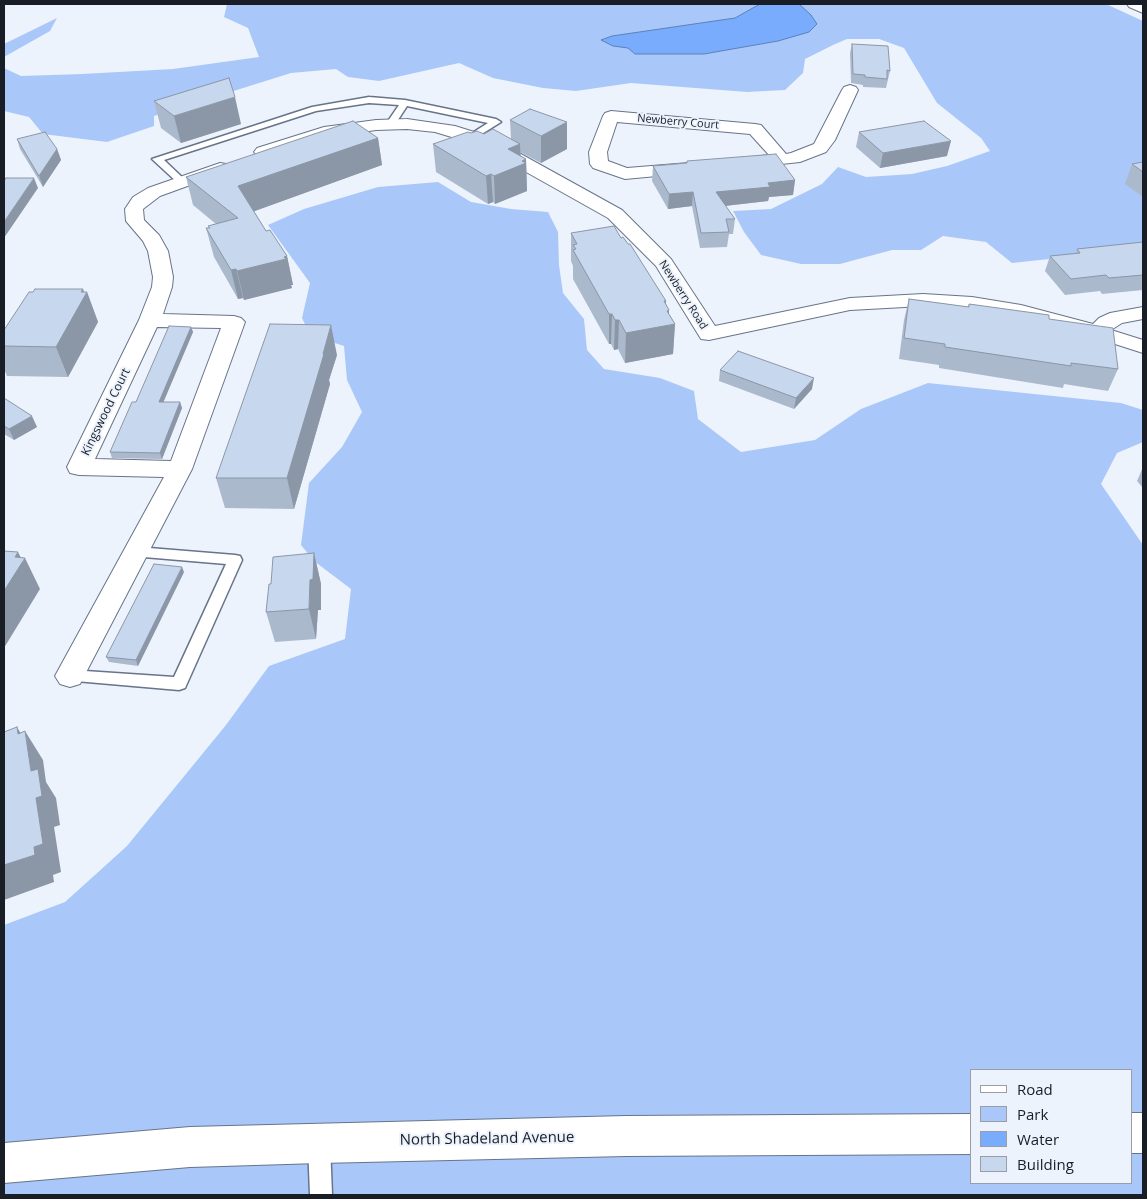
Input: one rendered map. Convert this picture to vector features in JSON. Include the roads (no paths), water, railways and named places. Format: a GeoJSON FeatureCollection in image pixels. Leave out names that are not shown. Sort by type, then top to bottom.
{"type":"FeatureCollection","features":[{"type":"Feature","properties":{"kind":"street"},"geometry":{"type":"LineString","coordinates":[[1134,4],[1143,9]]}},
{"type":"Feature","properties":{"kind":"street"},"geometry":{"type":"LineString","coordinates":[[723,165],[782,160],[806,154],[823,145],[850,90]]}},
{"type":"Feature","properties":{"kind":"street","name":"Newberry Court"},"geometry":{"type":"LineString","coordinates":[[599,164],[598,152],[612,116],[755,129],[782,160]]}},
{"type":"Feature","properties":{"kind":"street","name":"Newberry Road"},"geometry":{"type":"LineString","coordinates":[[391,124],[435,127],[472,137],[546,174],[615,214],[664,263],[709,334],[833,307],[868,302],[905,300],[953,301],[1010,309],[1050,318],[1143,347]]}},
{"type":"Feature","properties":{"kind":"street","name":"Kingswood Court"},"geometry":{"type":"LineString","coordinates":[[180,469],[79,467],[150,320],[162,287],[161,259],[152,239],[135,221],[134,209],[140,201],[150,194],[324,132],[353,126],[391,124]]}},
{"type":"Feature","properties":{"kind":"street"},"geometry":{"type":"LineString","coordinates":[[546,174],[599,164],[625,174],[704,167]]}},
{"type":"Feature","properties":{"kind":"street"},"geometry":{"type":"LineString","coordinates":[[1097,332],[1106,322],[1117,317],[1143,313]]}},
{"type":"Feature","properties":{"kind":"street"},"geometry":{"type":"LineString","coordinates":[[70,676],[180,469],[234,322],[150,320]]}},
{"type":"Feature","properties":{"kind":"street","name":"North Shadeland Avenue"},"geometry":{"type":"LineString","coordinates":[[4,1163],[190,1147],[319,1143],[626,1136],[970,1134]]}},
{"type":"Feature","properties":{"kind":"lane"},"geometry":{"type":"LineString","coordinates":[[181,182],[156,160],[315,110],[369,100],[405,103],[496,122],[472,137]]}},
{"type":"Feature","properties":{"kind":"lane"},"geometry":{"type":"LineString","coordinates":[[391,124],[405,103]]}},
{"type":"Feature","properties":{"kind":"lane"},"geometry":{"type":"LineString","coordinates":[[70,676],[179,684],[235,560],[137,552]]}},
{"type":"Feature","properties":{"kind":"lane"},"geometry":{"type":"LineString","coordinates":[[319,1143],[321,1195]]}},
{"type":"Feature","properties":{"kind":"water"},"geometry":{"type":"Polygon","coordinates":[[[760,4],[799,4],[811,15],[817,24],[809,32],[778,41],[704,54],[635,54],[628,48],[613,46],[601,40],[612,36],[735,18],[760,4]]]}}]}
